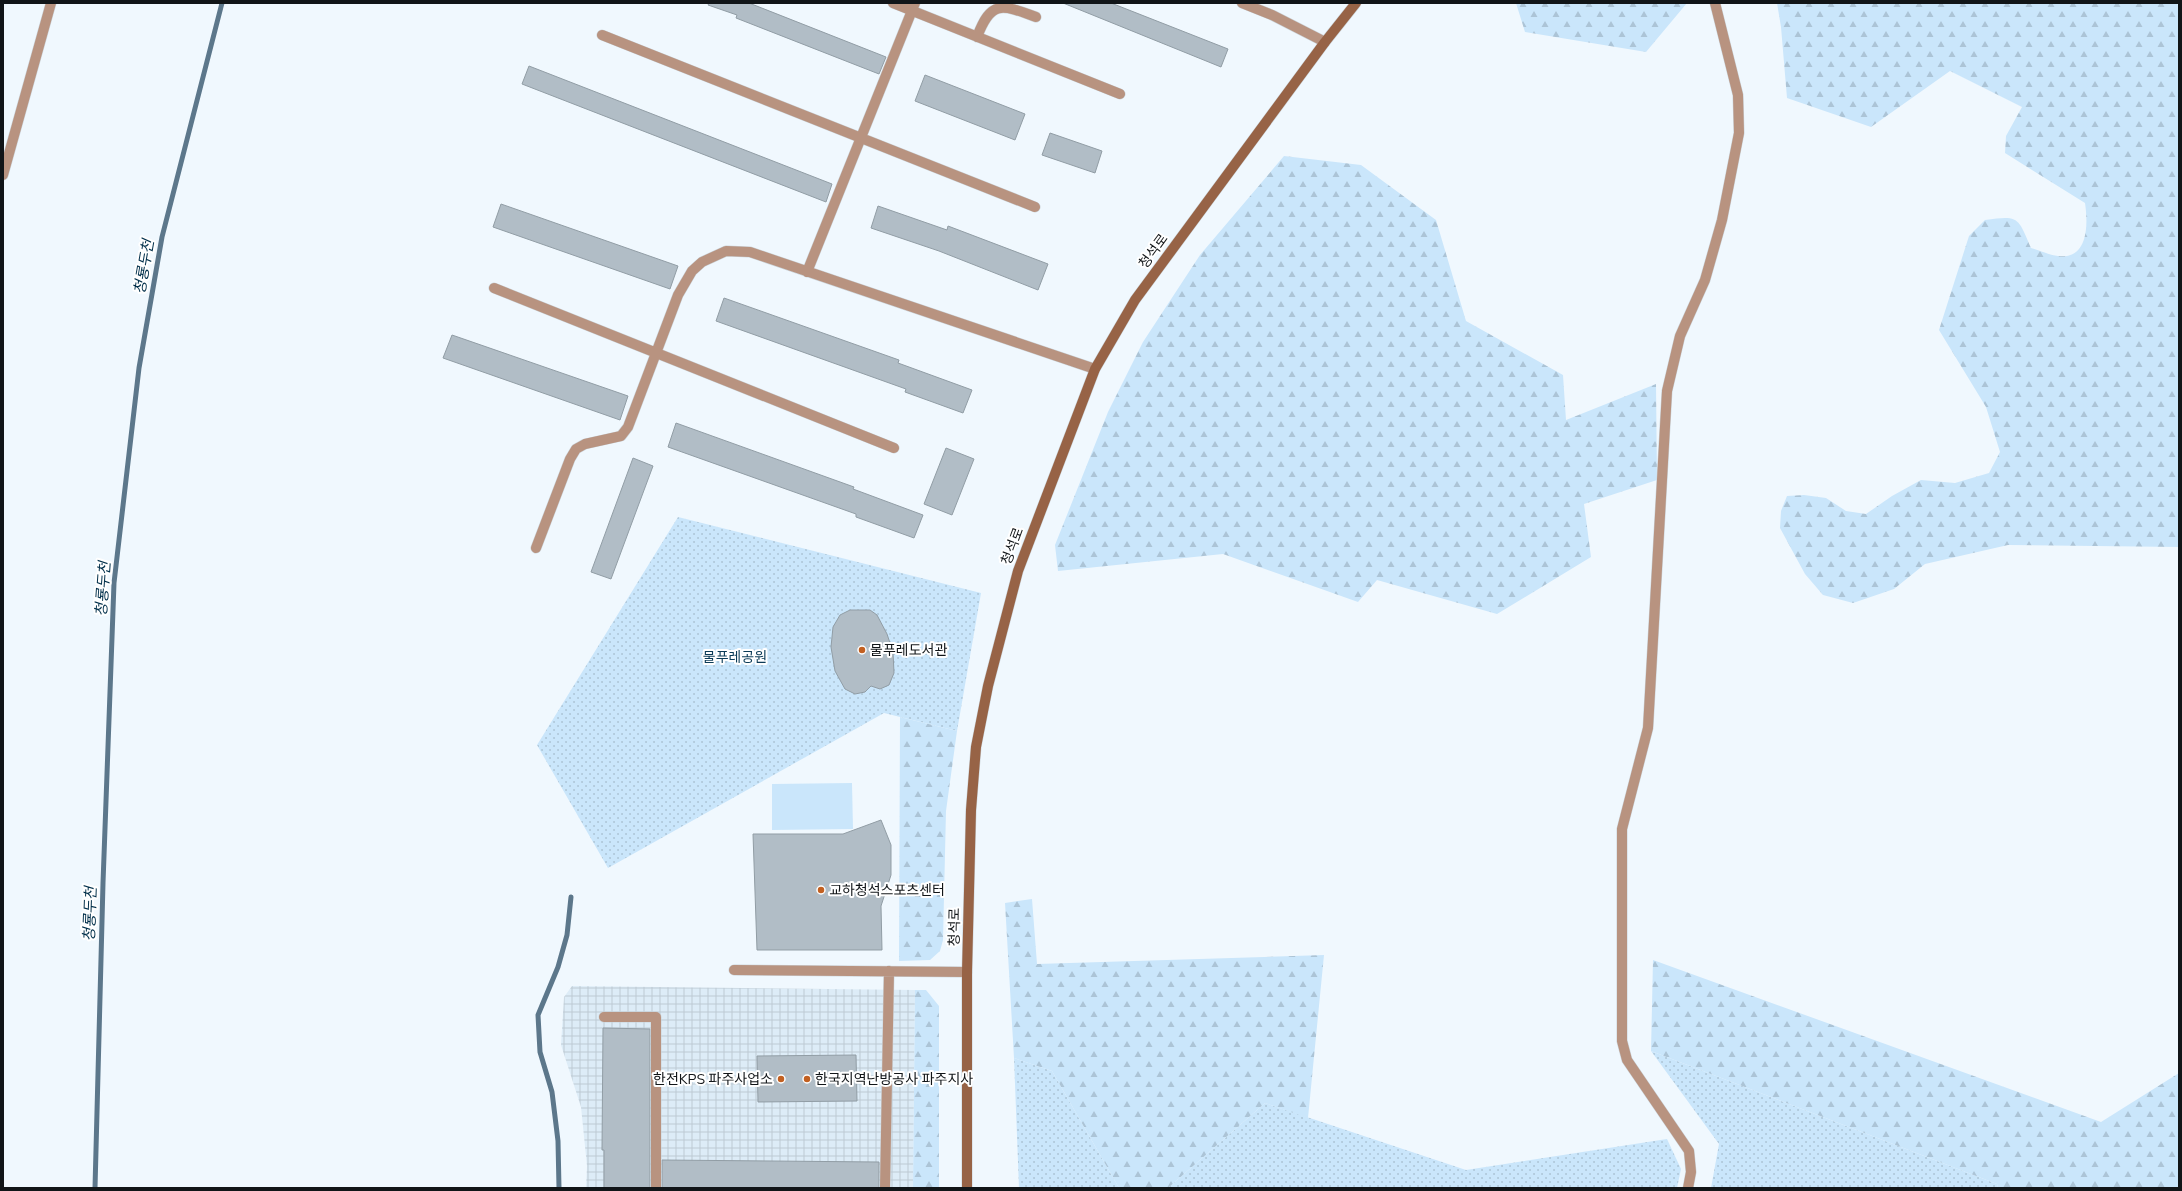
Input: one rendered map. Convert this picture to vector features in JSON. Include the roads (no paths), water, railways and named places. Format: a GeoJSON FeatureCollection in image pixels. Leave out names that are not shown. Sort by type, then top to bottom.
{"type":"FeatureCollection","features":[{"type":"Feature","properties":{"kind":"main road","name":"청석로"},"geometry":{"type":"LineString","coordinates":[[967,1188],[967,972],[971,810],[976,747],[988,686],[1018,571],[1095,369],[1135,300],[1325,42],[1356,3]]}},
{"type":"Feature","properties":{"kind":"street"},"geometry":{"type":"LineString","coordinates":[[3,175],[51,3]]}},
{"type":"Feature","properties":{"kind":"street"},"geometry":{"type":"LineString","coordinates":[[893,3],[913,7],[977,36],[1120,94]]}},
{"type":"Feature","properties":{"kind":"street"},"geometry":{"type":"LineString","coordinates":[[1242,3],[1272,15],[1325,42]]}},
{"type":"Feature","properties":{"kind":"street"},"geometry":{"type":"LineString","coordinates":[[1688,1188],[1691,1172],[1690,1151],[1627,1060],[1622,1041],[1622,829],[1648,728],[1667,391],[1680,336],[1706,280],[1722,220],[1739,133],[1738,95],[1715,3]]}},
{"type":"Feature","properties":{"kind":"street"},"geometry":{"type":"LineString","coordinates":[[977,36],[983,18],[992,7],[1003,5],[1036,18]]}},
{"type":"Feature","properties":{"kind":"street"},"geometry":{"type":"LineString","coordinates":[[806,272],[913,7]]}},
{"type":"Feature","properties":{"kind":"street"},"geometry":{"type":"LineString","coordinates":[[602,35],[1035,207]]}},
{"type":"Feature","properties":{"kind":"street"},"geometry":{"type":"LineString","coordinates":[[536,548],[570,459],[576,449],[585,444],[621,436],[628,427],[678,295],[692,271],[702,262],[726,251],[750,252],[1095,369]]}},
{"type":"Feature","properties":{"kind":"street"},"geometry":{"type":"LineString","coordinates":[[494,288],[894,448]]}},
{"type":"Feature","properties":{"kind":"street"},"geometry":{"type":"LineString","coordinates":[[734,970],[967,972]]}},
{"type":"Feature","properties":{"kind":"street"},"geometry":{"type":"LineString","coordinates":[[885,1188],[889,971]]}},
{"type":"Feature","properties":{"kind":"street"},"geometry":{"type":"LineString","coordinates":[[604,1017],[656,1017],[656,1188]]}},
{"type":"Feature","properties":{"kind":"waterway","name":"청룡두천"},"geometry":{"type":"LineString","coordinates":[[95,1188],[103,883],[114,583],[139,368],[162,237],[222,3]]}},
{"type":"Feature","properties":{"kind":"waterway"},"geometry":{"type":"LineString","coordinates":[[559,1188],[558,1141],[552,1092],[540,1052],[538,1015],[558,967],[567,935],[571,897]]}},
{"type":"Feature","properties":{"kind":"place","name":"물푸레도서관"},"geometry":{"type":"Point","coordinates":[862,650]}},
{"type":"Feature","properties":{"kind":"place","name":"교하청석스포츠센터"},"geometry":{"type":"Point","coordinates":[821,890]}},
{"type":"Feature","properties":{"kind":"place","name":"한전KPS 파주사업소"},"geometry":{"type":"Point","coordinates":[781,1079]}},
{"type":"Feature","properties":{"kind":"place","name":"한국지역난방공사 파주지사"},"geometry":{"type":"Point","coordinates":[807,1079]}},
{"type":"Feature","properties":{"kind":"park label","name":"물푸레공원"},"geometry":{"type":"Point","coordinates":[735,657]}}]}
